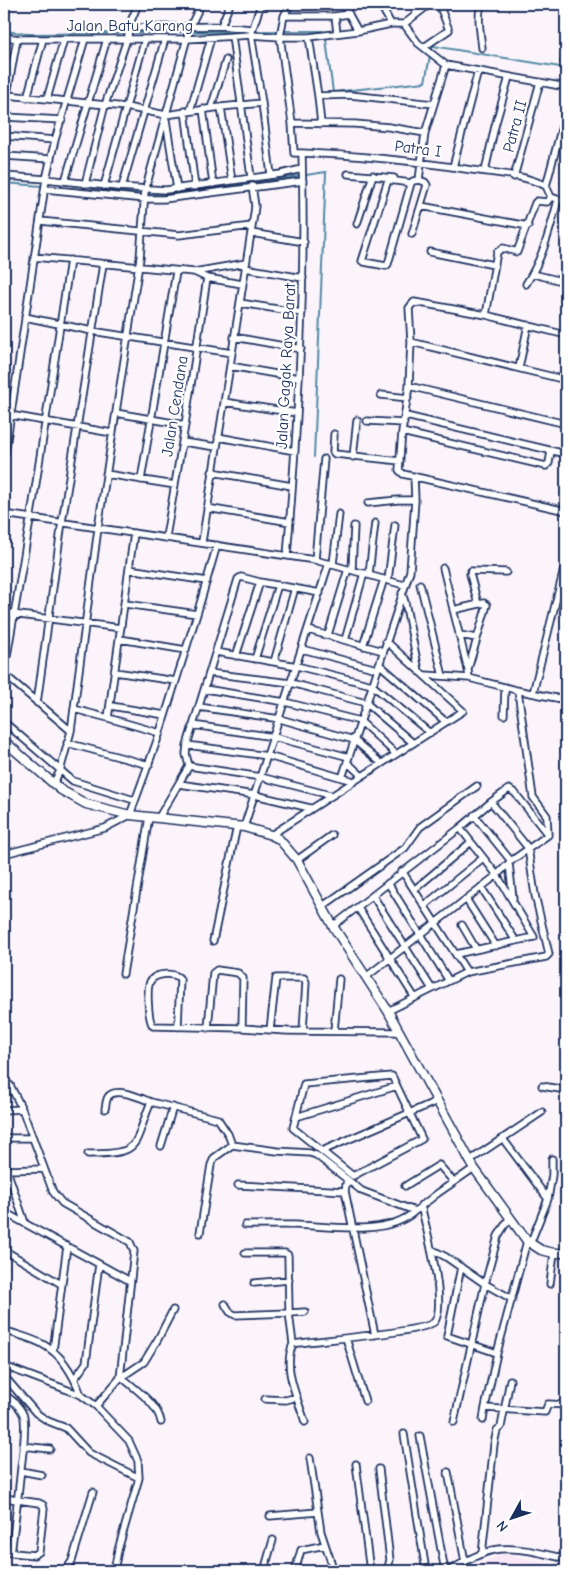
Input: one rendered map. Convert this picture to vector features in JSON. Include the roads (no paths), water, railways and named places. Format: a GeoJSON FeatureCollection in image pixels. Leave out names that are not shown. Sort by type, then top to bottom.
{"type":"FeatureCollection","features":[{"type":"Feature","properties":{"kind":"street"},"geometry":{"type":"LineString","coordinates":[[85,184],[105,106],[138,4]]}},
{"type":"Feature","properties":{"kind":"street"},"geometry":{"type":"LineString","coordinates":[[54,784],[71,731],[98,527],[138,266],[145,194],[189,32],[201,5],[145,4]]}},
{"type":"Feature","properties":{"kind":"street"},"geometry":{"type":"LineString","coordinates":[[220,26],[230,4]]}},
{"type":"Feature","properties":{"kind":"street"},"geometry":{"type":"LineString","coordinates":[[261,4],[251,32],[271,175]]}},
{"type":"Feature","properties":{"kind":"street"},"geometry":{"type":"LineString","coordinates":[[290,4],[284,16],[280,34],[294,152],[302,153],[302,175]]}},
{"type":"Feature","properties":{"kind":"street"},"geometry":{"type":"LineString","coordinates":[[343,4],[358,30]]}},
{"type":"Feature","properties":{"kind":"street"},"geometry":{"type":"LineString","coordinates":[[380,4],[391,24]]}},
{"type":"Feature","properties":{"kind":"street"},"geometry":{"type":"LineString","coordinates":[[412,4],[418,14]]}},
{"type":"Feature","properties":{"kind":"street"},"geometry":{"type":"LineString","coordinates":[[430,4],[404,24],[412,37],[446,66],[566,87]]}},
{"type":"Feature","properties":{"kind":"street"},"geometry":{"type":"LineString","coordinates":[[425,48],[449,30],[439,4]]}},
{"type":"Feature","properties":{"kind":"street"},"geometry":{"type":"LineString","coordinates":[[482,4],[480,7],[480,24],[482,48]]}},
{"type":"Feature","properties":{"kind":"street"},"geometry":{"type":"LineString","coordinates":[[284,16],[335,16],[349,14]]}},
{"type":"Feature","properties":{"kind":"street"},"geometry":{"type":"LineString","coordinates":[[335,16],[337,33]]}},
{"type":"Feature","properties":{"kind":"street","name":"Jalan Batu Karang"},"geometry":{"type":"LineString","coordinates":[[4,37],[16,39],[107,39],[128,33],[145,39],[165,39],[189,32],[211,38],[251,32],[309,36],[391,24],[404,24]]}},
{"type":"Feature","properties":{"kind":"street"},"geometry":{"type":"LineString","coordinates":[[128,33],[189,32],[220,26],[251,32]]}},
{"type":"Feature","properties":{"kind":"street"},"geometry":{"type":"LineString","coordinates":[[232,36],[251,177]]}},
{"type":"Feature","properties":{"kind":"street"},"geometry":{"type":"LineString","coordinates":[[309,36],[321,124]]}},
{"type":"Feature","properties":{"kind":"street"},"geometry":{"type":"LineString","coordinates":[[195,187],[188,111],[211,38]]}},
{"type":"Feature","properties":{"kind":"street"},"geometry":{"type":"LineString","coordinates":[[4,127],[7,79],[16,39]]}},
{"type":"Feature","properties":{"kind":"street"},"geometry":{"type":"LineString","coordinates":[[27,98],[43,39]]}},
{"type":"Feature","properties":{"kind":"street"},"geometry":{"type":"LineString","coordinates":[[47,99],[64,39]]}},
{"type":"Feature","properties":{"kind":"street"},"geometry":{"type":"LineString","coordinates":[[4,460],[50,159],[85,39]]}},
{"type":"Feature","properties":{"kind":"street"},"geometry":{"type":"LineString","coordinates":[[65,181],[107,39]]}},
{"type":"Feature","properties":{"kind":"street"},"geometry":{"type":"LineString","coordinates":[[104,186],[145,39]]}},
{"type":"Feature","properties":{"kind":"street"},"geometry":{"type":"LineString","coordinates":[[122,187],[165,39]]}},
{"type":"Feature","properties":{"kind":"street"},"geometry":{"type":"LineString","coordinates":[[565,63],[566,51]]}},
{"type":"Feature","properties":{"kind":"street"},"geometry":{"type":"LineString","coordinates":[[211,108],[226,60]]}},
{"type":"Feature","properties":{"kind":"street"},"geometry":{"type":"LineString","coordinates":[[4,61],[12,62]]}},
{"type":"Feature","properties":{"kind":"street"},"geometry":{"type":"LineString","coordinates":[[412,234],[427,185],[425,182],[414,181],[388,180],[362,261],[386,266],[388,264],[414,181],[421,162],[425,133],[446,66]]}},
{"type":"Feature","properties":{"kind":"street"},"geometry":{"type":"LineString","coordinates":[[453,167],[478,71]]}},
{"type":"Feature","properties":{"kind":"street"},"geometry":{"type":"LineString","coordinates":[[485,171],[509,76]]}},
{"type":"Feature","properties":{"kind":"street","name":"Patra II"},"geometry":{"type":"LineString","coordinates":[[514,177],[540,82]]}},
{"type":"Feature","properties":{"kind":"street"},"geometry":{"type":"LineString","coordinates":[[7,95],[126,107],[166,117],[188,111],[262,103]]}},
{"type":"Feature","properties":{"kind":"street"},"geometry":{"type":"LineString","coordinates":[[318,96],[350,95],[434,104]]}},
{"type":"Feature","properties":{"kind":"street"},"geometry":{"type":"LineString","coordinates":[[221,107],[232,181]]}},
{"type":"Feature","properties":{"kind":"street"},"geometry":{"type":"LineString","coordinates":[[203,109],[213,184]]}},
{"type":"Feature","properties":{"kind":"street"},"geometry":{"type":"LineString","coordinates":[[566,111],[546,186],[551,197],[566,202]]}},
{"type":"Feature","properties":{"kind":"street"},"geometry":{"type":"LineString","coordinates":[[166,117],[177,189]]}},
{"type":"Feature","properties":{"kind":"street"},"geometry":{"type":"LineString","coordinates":[[5,118],[62,120]]}},
{"type":"Feature","properties":{"kind":"street"},"geometry":{"type":"LineString","coordinates":[[292,123],[355,124],[425,133]]}},
{"type":"Feature","properties":{"kind":"street"},"geometry":{"type":"LineString","coordinates":[[4,136],[55,140]]}},
{"type":"Feature","properties":{"kind":"street","name":"Patra I"},"geometry":{"type":"LineString","coordinates":[[302,153],[371,156],[421,162],[485,171],[537,181],[546,186]]}},
{"type":"Feature","properties":{"kind":"street"},"geometry":{"type":"LineString","coordinates":[[4,156],[50,159]]}},
{"type":"Feature","properties":{"kind":"street"},"geometry":{"type":"LineString","coordinates":[[348,174],[373,175],[414,181]]}},
{"type":"Feature","properties":{"kind":"street"},"geometry":{"type":"LineString","coordinates":[[4,176],[46,184],[145,194],[251,177],[302,175]]}},
{"type":"Feature","properties":{"kind":"street"},"geometry":{"type":"LineString","coordinates":[[46,184],[65,181],[122,187],[164,199],[252,186],[302,175]]}},
{"type":"Feature","properties":{"kind":"street","name":"Jalan Gagak Raya Barat"},"geometry":{"type":"LineString","coordinates":[[287,556],[301,349],[304,242],[302,175]]}},
{"type":"Feature","properties":{"kind":"street"},"geometry":{"type":"LineString","coordinates":[[357,224],[373,175]]}},
{"type":"Feature","properties":{"kind":"street"},"geometry":{"type":"LineString","coordinates":[[202,542],[255,206],[252,186]]}},
{"type":"Feature","properties":{"kind":"street"},"geometry":{"type":"LineString","coordinates":[[486,315],[494,265],[499,251],[518,252],[535,203],[537,201],[547,202],[551,197]]}},
{"type":"Feature","properties":{"kind":"street"},"geometry":{"type":"LineString","coordinates":[[526,284],[533,274],[550,229],[558,200]]}},
{"type":"Feature","properties":{"kind":"street"},"geometry":{"type":"LineString","coordinates":[[421,206],[528,226]]}},
{"type":"Feature","properties":{"kind":"street"},"geometry":{"type":"LineString","coordinates":[[40,221],[184,235],[251,230],[304,242]]}},
{"type":"Feature","properties":{"kind":"street"},"geometry":{"type":"LineString","coordinates":[[430,252],[494,265]]}},
{"type":"Feature","properties":{"kind":"street"},"geometry":{"type":"LineString","coordinates":[[34,257],[138,266],[176,272],[194,272],[245,266],[303,278]]}},
{"type":"Feature","properties":{"kind":"street"},"geometry":{"type":"LineString","coordinates":[[70,260],[31,518],[4,674],[71,731]]}},
{"type":"Feature","properties":{"kind":"street"},"geometry":{"type":"LineString","coordinates":[[37,702],[62,522],[103,264]]}},
{"type":"Feature","properties":{"kind":"street"},"geometry":{"type":"LineString","coordinates":[[141,480],[176,272]]}},
{"type":"Feature","properties":{"kind":"street"},"geometry":{"type":"LineString","coordinates":[[194,272],[207,278],[242,284]]}},
{"type":"Feature","properties":{"kind":"street"},"geometry":{"type":"LineString","coordinates":[[533,274],[565,282],[566,273]]}},
{"type":"Feature","properties":{"kind":"street","name":"Jalan Cendana"},"geometry":{"type":"LineString","coordinates":[[166,537],[207,278]]}},
{"type":"Feature","properties":{"kind":"street"},"geometry":{"type":"LineString","coordinates":[[566,335],[486,315],[414,302],[409,308],[412,342],[408,398],[402,432],[399,470],[414,476],[566,511]]}},
{"type":"Feature","properties":{"kind":"street"},"geometry":{"type":"LineString","coordinates":[[240,303],[302,313]]}},
{"type":"Feature","properties":{"kind":"street"},"geometry":{"type":"LineString","coordinates":[[25,317],[92,331],[232,354]]}},
{"type":"Feature","properties":{"kind":"street"},"geometry":{"type":"LineString","coordinates":[[519,368],[528,325]]}},
{"type":"Feature","properties":{"kind":"street"},"geometry":{"type":"LineString","coordinates":[[234,338],[301,349]]}},
{"type":"Feature","properties":{"kind":"street"},"geometry":{"type":"LineString","coordinates":[[412,342],[566,380]]}},
{"type":"Feature","properties":{"kind":"street"},"geometry":{"type":"LineString","coordinates":[[230,366],[299,378]]}},
{"type":"Feature","properties":{"kind":"street"},"geometry":{"type":"LineString","coordinates":[[409,386],[566,424]]}},
{"type":"Feature","properties":{"kind":"street"},"geometry":{"type":"LineString","coordinates":[[382,395],[408,398]]}},
{"type":"Feature","properties":{"kind":"street"},"geometry":{"type":"LineString","coordinates":[[224,402],[297,412]]}},
{"type":"Feature","properties":{"kind":"street"},"geometry":{"type":"LineString","coordinates":[[116,413],[185,425]]}},
{"type":"Feature","properties":{"kind":"street"},"geometry":{"type":"LineString","coordinates":[[10,415],[112,433]]}},
{"type":"Feature","properties":{"kind":"street"},"geometry":{"type":"LineString","coordinates":[[406,416],[566,454]]}},
{"type":"Feature","properties":{"kind":"street"},"geometry":{"type":"LineString","coordinates":[[353,457],[357,420]]}},
{"type":"Feature","properties":{"kind":"street"},"geometry":{"type":"LineString","coordinates":[[367,421],[404,423]]}},
{"type":"Feature","properties":{"kind":"street"},"geometry":{"type":"LineString","coordinates":[[402,432],[546,466],[549,463],[551,451]]}},
{"type":"Feature","properties":{"kind":"street"},"geometry":{"type":"LineString","coordinates":[[334,434],[334,454],[400,462]]}},
{"type":"Feature","properties":{"kind":"street"},"geometry":{"type":"LineString","coordinates":[[218,437],[295,451]]}},
{"type":"Feature","properties":{"kind":"street"},"geometry":{"type":"LineString","coordinates":[[182,442],[217,447]]}},
{"type":"Feature","properties":{"kind":"street"},"geometry":{"type":"LineString","coordinates":[[314,560],[324,459]]}},
{"type":"Feature","properties":{"kind":"street"},"geometry":{"type":"LineString","coordinates":[[212,472],[292,486]]}},
{"type":"Feature","properties":{"kind":"street"},"geometry":{"type":"LineString","coordinates":[[106,474],[175,485]]}},
{"type":"Feature","properties":{"kind":"street"},"geometry":{"type":"LineString","coordinates":[[342,778],[410,571],[415,500],[414,476]]}},
{"type":"Feature","properties":{"kind":"street"},"geometry":{"type":"LineString","coordinates":[[368,503],[415,500]]}},
{"type":"Feature","properties":{"kind":"street"},"geometry":{"type":"LineString","coordinates":[[207,508],[290,522]]}},
{"type":"Feature","properties":{"kind":"street"},"geometry":{"type":"LineString","coordinates":[[4,514],[314,560],[404,585]]}},
{"type":"Feature","properties":{"kind":"street"},"geometry":{"type":"LineString","coordinates":[[212,941],[241,827],[255,795],[331,564],[339,514]]}},
{"type":"Feature","properties":{"kind":"street"},"geometry":{"type":"LineString","coordinates":[[346,640],[367,574],[375,524]]}},
{"type":"Feature","properties":{"kind":"street"},"geometry":{"type":"LineString","coordinates":[[363,646],[386,579],[395,525]]}},
{"type":"Feature","properties":{"kind":"street"},"geometry":{"type":"LineString","coordinates":[[328,635],[350,569],[354,526]]}},
{"type":"Feature","properties":{"kind":"street"},"geometry":{"type":"LineString","coordinates":[[108,718],[134,533]]}},
{"type":"Feature","properties":{"kind":"street"},"geometry":{"type":"LineString","coordinates":[[4,854],[105,828],[130,815],[160,733],[217,545]]}},
{"type":"Feature","properties":{"kind":"street"},"geometry":{"type":"LineString","coordinates":[[533,693],[566,566]]}},
{"type":"Feature","properties":{"kind":"street"},"geometry":{"type":"LineString","coordinates":[[443,568],[469,678]]}},
{"type":"Feature","properties":{"kind":"street"},"geometry":{"type":"LineString","coordinates":[[129,569],[207,580]]}},
{"type":"Feature","properties":{"kind":"street"},"geometry":{"type":"LineString","coordinates":[[478,604],[470,574],[471,571],[506,572]]}},
{"type":"Feature","properties":{"kind":"street"},"geometry":{"type":"LineString","coordinates":[[159,817],[189,766],[186,754],[187,745],[238,579],[241,577],[320,593]]}},
{"type":"Feature","properties":{"kind":"street"},"geometry":{"type":"LineString","coordinates":[[236,656],[260,582]]}},
{"type":"Feature","properties":{"kind":"street"},"geometry":{"type":"LineString","coordinates":[[420,584],[443,676]]}},
{"type":"Feature","properties":{"kind":"street"},"geometry":{"type":"LineString","coordinates":[[255,659],[278,585]]}},
{"type":"Feature","properties":{"kind":"street"},"geometry":{"type":"LineString","coordinates":[[274,662],[295,588]]}},
{"type":"Feature","properties":{"kind":"street"},"geometry":{"type":"LineString","coordinates":[[402,593],[419,671]]}},
{"type":"Feature","properties":{"kind":"street"},"geometry":{"type":"LineString","coordinates":[[453,610],[484,603],[487,605],[468,670]]}},
{"type":"Feature","properties":{"kind":"street"},"geometry":{"type":"LineString","coordinates":[[124,604],[197,614]]}},
{"type":"Feature","properties":{"kind":"street"},"geometry":{"type":"LineString","coordinates":[[4,613],[85,625],[121,628]]}},
{"type":"Feature","properties":{"kind":"street"},"geometry":{"type":"LineString","coordinates":[[308,630],[383,651]]}},
{"type":"Feature","properties":{"kind":"street"},"geometry":{"type":"LineString","coordinates":[[458,635],[477,638]]}},
{"type":"Feature","properties":{"kind":"street"},"geometry":{"type":"LineString","coordinates":[[120,639],[186,650]]}},
{"type":"Feature","properties":{"kind":"street"},"geometry":{"type":"LineString","coordinates":[[270,835],[463,711],[386,641]]}},
{"type":"Feature","properties":{"kind":"street"},"geometry":{"type":"LineString","coordinates":[[302,649],[378,666],[446,722]]}},
{"type":"Feature","properties":{"kind":"street"},"geometry":{"type":"LineString","coordinates":[[216,652],[296,666],[372,685],[430,733]]}},
{"type":"Feature","properties":{"kind":"street"},"geometry":{"type":"LineString","coordinates":[[115,672],[176,681]]}},
{"type":"Feature","properties":{"kind":"street"},"geometry":{"type":"LineString","coordinates":[[210,673],[291,683],[366,703],[414,743]]}},
{"type":"Feature","properties":{"kind":"street"},"geometry":{"type":"LineString","coordinates":[[425,676],[469,678],[504,688],[566,700]]}},
{"type":"Feature","properties":{"kind":"street"},"geometry":{"type":"LineString","coordinates":[[504,688],[504,715]]}},
{"type":"Feature","properties":{"kind":"street"},"geometry":{"type":"LineString","coordinates":[[204,689],[285,702],[360,722],[396,754]]}},
{"type":"Feature","properties":{"kind":"street"},"geometry":{"type":"LineString","coordinates":[[518,691],[533,797],[547,816],[548,835]]}},
{"type":"Feature","properties":{"kind":"street"},"geometry":{"type":"LineString","coordinates":[[111,706],[165,715]]}},
{"type":"Feature","properties":{"kind":"street"},"geometry":{"type":"LineString","coordinates":[[199,707],[280,719],[354,740],[381,763]]}},
{"type":"Feature","properties":{"kind":"street"},"geometry":{"type":"LineString","coordinates":[[74,709],[160,733]]}},
{"type":"Feature","properties":{"kind":"street"},"geometry":{"type":"LineString","coordinates":[[4,722],[73,781],[134,800]]}},
{"type":"Feature","properties":{"kind":"street"},"geometry":{"type":"LineString","coordinates":[[193,725],[274,737],[348,760],[362,776]]}},
{"type":"Feature","properties":{"kind":"street"},"geometry":{"type":"LineString","coordinates":[[4,741],[54,784],[70,796],[86,804],[130,815],[241,827],[279,839],[297,860],[333,926],[388,1011],[474,1168],[529,1242],[541,1250],[566,1253]]}},
{"type":"Feature","properties":{"kind":"street"},"geometry":{"type":"LineString","coordinates":[[67,744],[149,765]]}},
{"type":"Feature","properties":{"kind":"street"},"geometry":{"type":"LineString","coordinates":[[187,745],[268,756],[353,781]]}},
{"type":"Feature","properties":{"kind":"street"},"geometry":{"type":"LineString","coordinates":[[189,766],[261,777],[330,795]]}},
{"type":"Feature","properties":{"kind":"street"},"geometry":{"type":"LineString","coordinates":[[179,784],[255,795],[310,808]]}},
{"type":"Feature","properties":{"kind":"street"},"geometry":{"type":"LineString","coordinates":[[323,906],[405,848],[420,827],[477,786]]}},
{"type":"Feature","properties":{"kind":"street"},"geometry":{"type":"LineString","coordinates":[[333,926],[460,828],[474,815],[509,790],[513,791],[548,835]]}},
{"type":"Feature","properties":{"kind":"street"},"geometry":{"type":"LineString","coordinates":[[388,1011],[467,972],[546,957],[549,954],[546,934],[535,895],[528,848],[491,802]]}},
{"type":"Feature","properties":{"kind":"street"},"geometry":{"type":"LineString","coordinates":[[474,815],[510,862],[513,902]]}},
{"type":"Feature","properties":{"kind":"street"},"geometry":{"type":"LineString","coordinates":[[123,974],[149,817]]}},
{"type":"Feature","properties":{"kind":"street"},"geometry":{"type":"LineString","coordinates":[[460,828],[496,875],[534,936]]}},
{"type":"Feature","properties":{"kind":"street"},"geometry":{"type":"LineString","coordinates":[[297,860],[332,834]]}},
{"type":"Feature","properties":{"kind":"street"},"geometry":{"type":"LineString","coordinates":[[366,977],[481,888],[510,862],[548,835]]}},
{"type":"Feature","properties":{"kind":"street"},"geometry":{"type":"LineString","coordinates":[[414,890],[471,842]]}},
{"type":"Feature","properties":{"kind":"street"},"geometry":{"type":"LineString","coordinates":[[425,905],[483,858]]}},
{"type":"Feature","properties":{"kind":"street"},"geometry":{"type":"LineString","coordinates":[[402,871],[467,972]]}},
{"type":"Feature","properties":{"kind":"street"},"geometry":{"type":"LineString","coordinates":[[388,883],[449,981]]}},
{"type":"Feature","properties":{"kind":"street"},"geometry":{"type":"LineString","coordinates":[[481,888],[516,940]]}},
{"type":"Feature","properties":{"kind":"street"},"geometry":{"type":"LineString","coordinates":[[373,896],[432,989]]}},
{"type":"Feature","properties":{"kind":"street"},"geometry":{"type":"LineString","coordinates":[[466,899],[496,946]]}},
{"type":"Feature","properties":{"kind":"street"},"geometry":{"type":"LineString","coordinates":[[358,908],[415,998]]}},
{"type":"Feature","properties":{"kind":"street"},"geometry":{"type":"LineString","coordinates":[[462,926],[476,949]]}},
{"type":"Feature","properties":{"kind":"street"},"geometry":{"type":"LineString","coordinates":[[456,954],[546,934]]}},
{"type":"Feature","properties":{"kind":"street"},"geometry":{"type":"LineString","coordinates":[[208,1028],[214,973],[217,970],[238,973],[243,978],[242,1028]]}},
{"type":"Feature","properties":{"kind":"street"},"geometry":{"type":"LineString","coordinates":[[178,1027],[180,979],[175,975],[164,974],[150,980],[149,1018],[152,1026],[157,1027],[242,1028],[303,1031],[398,1032]]}},
{"type":"Feature","properties":{"kind":"street"},"geometry":{"type":"LineString","coordinates":[[270,1030],[276,978],[304,978],[306,979],[303,1031]]}},
{"type":"Feature","properties":{"kind":"street"},"geometry":{"type":"LineString","coordinates":[[334,1031],[339,979]]}},
{"type":"Feature","properties":{"kind":"street"},"geometry":{"type":"LineString","coordinates":[[392,1076],[409,1113],[422,1139],[353,1176],[293,1128],[304,1084],[392,1076]]}},
{"type":"Feature","properties":{"kind":"street"},"geometry":{"type":"LineString","coordinates":[[4,1082],[10,1085],[22,1110],[52,1192],[62,1203],[130,1242],[133,1246],[122,1378]]}},
{"type":"Feature","properties":{"kind":"street"},"geometry":{"type":"LineString","coordinates":[[296,1117],[397,1086]]}},
{"type":"Feature","properties":{"kind":"street"},"geometry":{"type":"LineString","coordinates":[[542,1086],[566,1090]]}},
{"type":"Feature","properties":{"kind":"street"},"geometry":{"type":"LineString","coordinates":[[105,1109],[107,1098],[116,1092],[218,1119],[228,1134],[232,1145]]}},
{"type":"Feature","properties":{"kind":"street"},"geometry":{"type":"LineString","coordinates":[[322,1151],[437,1101]]}},
{"type":"Feature","properties":{"kind":"street"},"geometry":{"type":"LineString","coordinates":[[88,1154],[105,1154],[129,1150],[138,1141],[150,1102]]}},
{"type":"Feature","properties":{"kind":"street"},"geometry":{"type":"LineString","coordinates":[[161,1146],[173,1107]]}},
{"type":"Feature","properties":{"kind":"street"},"geometry":{"type":"LineString","coordinates":[[4,1110],[22,1110]]}},
{"type":"Feature","properties":{"kind":"street"},"geometry":{"type":"LineString","coordinates":[[470,1161],[542,1112]]}},
{"type":"Feature","properties":{"kind":"street"},"geometry":{"type":"LineString","coordinates":[[4,1138],[33,1138]]}},
{"type":"Feature","properties":{"kind":"street"},"geometry":{"type":"LineString","coordinates":[[502,1139],[548,1199]]}},
{"type":"Feature","properties":{"kind":"street"},"geometry":{"type":"LineString","coordinates":[[200,1233],[211,1165],[214,1158],[232,1145],[310,1153],[321,1158],[362,1191],[415,1211]]}},
{"type":"Feature","properties":{"kind":"street"},"geometry":{"type":"LineString","coordinates":[[483,1420],[512,1299],[529,1242],[548,1199],[552,1175],[552,1159]]}},
{"type":"Feature","properties":{"kind":"street"},"geometry":{"type":"LineString","coordinates":[[406,1186],[439,1165],[454,1182]]}},
{"type":"Feature","properties":{"kind":"street"},"geometry":{"type":"LineString","coordinates":[[245,1225],[294,1225],[362,1229],[402,1221],[474,1168]]}},
{"type":"Feature","properties":{"kind":"street"},"geometry":{"type":"LineString","coordinates":[[25,1222],[5,1170],[43,1169]]}},
{"type":"Feature","properties":{"kind":"street"},"geometry":{"type":"LineString","coordinates":[[347,1179],[345,1191],[375,1335]]}},
{"type":"Feature","properties":{"kind":"street"},"geometry":{"type":"LineString","coordinates":[[238,1185],[345,1191]]}},
{"type":"Feature","properties":{"kind":"street"},"geometry":{"type":"LineString","coordinates":[[293,1344],[375,1335],[430,1326],[435,1322],[440,1296],[422,1205]]}},
{"type":"Feature","properties":{"kind":"street"},"geometry":{"type":"LineString","coordinates":[[4,1212],[130,1281]]}},
{"type":"Feature","properties":{"kind":"street"},"geometry":{"type":"LineString","coordinates":[[454,1422],[471,1343],[498,1236],[510,1217]]}},
{"type":"Feature","properties":{"kind":"street"},"geometry":{"type":"LineString","coordinates":[[53,1351],[61,1284],[68,1246]]}},
{"type":"Feature","properties":{"kind":"street"},"geometry":{"type":"LineString","coordinates":[[4,1250],[61,1284]]}},
{"type":"Feature","properties":{"kind":"street"},"geometry":{"type":"LineString","coordinates":[[431,1250],[446,1257],[485,1284],[512,1299]]}},
{"type":"Feature","properties":{"kind":"street"},"geometry":{"type":"LineString","coordinates":[[245,1253],[287,1254],[289,1257],[289,1313],[293,1344],[289,1356],[294,1388],[305,1422]]}},
{"type":"Feature","properties":{"kind":"street"},"geometry":{"type":"LineString","coordinates":[[550,1284],[554,1253]]}},
{"type":"Feature","properties":{"kind":"street"},"geometry":{"type":"LineString","coordinates":[[75,1378],[86,1363],[99,1264]]}},
{"type":"Feature","properties":{"kind":"street"},"geometry":{"type":"LineString","coordinates":[[462,1267],[447,1336],[498,1353]]}},
{"type":"Feature","properties":{"kind":"street"},"geometry":{"type":"LineString","coordinates":[[254,1283],[289,1280]]}},
{"type":"Feature","properties":{"kind":"street"},"geometry":{"type":"LineString","coordinates":[[225,1304],[230,1312],[235,1315],[305,1312]]}},
{"type":"Feature","properties":{"kind":"street"},"geometry":{"type":"LineString","coordinates":[[96,1406],[122,1378],[144,1362],[173,1310]]}},
{"type":"Feature","properties":{"kind":"street"},"geometry":{"type":"LineString","coordinates":[[4,1330],[44,1345],[53,1351],[75,1378],[81,1394]]}},
{"type":"Feature","properties":{"kind":"street"},"geometry":{"type":"LineString","coordinates":[[346,1338],[365,1401]]}},
{"type":"Feature","properties":{"kind":"street"},"geometry":{"type":"LineString","coordinates":[[4,1366],[81,1394],[96,1406],[129,1441],[138,1461],[139,1478],[118,1550],[114,1571]]}},
{"type":"Feature","properties":{"kind":"street"},"geometry":{"type":"LineString","coordinates":[[4,1376],[36,1413],[48,1421],[66,1428],[89,1454],[139,1478]]}},
{"type":"Feature","properties":{"kind":"street"},"geometry":{"type":"LineString","coordinates":[[122,1378],[155,1408],[160,1415],[161,1422]]}},
{"type":"Feature","properties":{"kind":"street"},"geometry":{"type":"LineString","coordinates":[[482,1554],[494,1444],[497,1430],[501,1427],[510,1380]]}},
{"type":"Feature","properties":{"kind":"street"},"geometry":{"type":"LineString","coordinates":[[4,1396],[9,1397],[24,1415],[21,1471],[11,1553]]}},
{"type":"Feature","properties":{"kind":"street"},"geometry":{"type":"LineString","coordinates":[[265,1399],[286,1400],[297,1397]]}},
{"type":"Feature","properties":{"kind":"street"},"geometry":{"type":"LineString","coordinates":[[485,1408],[545,1412],[548,1404],[566,1405]]}},
{"type":"Feature","properties":{"kind":"street"},"geometry":{"type":"LineString","coordinates":[[404,1434],[426,1571]]}},
{"type":"Feature","properties":{"kind":"street"},"geometry":{"type":"LineString","coordinates":[[420,1436],[445,1571]]}},
{"type":"Feature","properties":{"kind":"street"},"geometry":{"type":"LineString","coordinates":[[23,1446],[50,1448]]}},
{"type":"Feature","properties":{"kind":"street"},"geometry":{"type":"LineString","coordinates":[[310,1458],[325,1545],[334,1571]]}},
{"type":"Feature","properties":{"kind":"street"},"geometry":{"type":"LineString","coordinates":[[356,1464],[370,1571]]}},
{"type":"Feature","properties":{"kind":"street"},"geometry":{"type":"LineString","coordinates":[[379,1469],[390,1560],[388,1571]]}},
{"type":"Feature","properties":{"kind":"street"},"geometry":{"type":"LineString","coordinates":[[21,1471],[42,1475]]}},
{"type":"Feature","properties":{"kind":"street"},"geometry":{"type":"LineString","coordinates":[[448,1472],[466,1562]]}},
{"type":"Feature","properties":{"kind":"street"},"geometry":{"type":"LineString","coordinates":[[65,1571],[72,1562],[93,1492]]}},
{"type":"Feature","properties":{"kind":"street"},"geometry":{"type":"LineString","coordinates":[[4,1498],[40,1503],[44,1506],[39,1552],[34,1555],[4,1552]]}},
{"type":"Feature","properties":{"kind":"street"},"geometry":{"type":"LineString","coordinates":[[270,1516],[318,1512]]}},
{"type":"Feature","properties":{"kind":"street"},"geometry":{"type":"LineString","coordinates":[[264,1571],[273,1540]]}},
{"type":"Feature","properties":{"kind":"street"},"geometry":{"type":"LineString","coordinates":[[295,1571],[301,1550],[325,1545]]}},
{"type":"Feature","properties":{"kind":"street"},"geometry":{"type":"LineString","coordinates":[[449,1571],[482,1554],[500,1549],[546,1554],[566,1559]]}},
{"type":"Feature","properties":{"kind":"waterway"},"geometry":{"type":"LineString","coordinates":[[4,31],[29,34],[126,33]]}},
{"type":"Feature","properties":{"kind":"waterway"},"geometry":{"type":"LineString","coordinates":[[191,32],[279,31]]}},
{"type":"Feature","properties":{"kind":"waterway"},"geometry":{"type":"LineString","coordinates":[[283,31],[323,31]]}},
{"type":"Feature","properties":{"kind":"waterway"},"geometry":{"type":"LineString","coordinates":[[131,33],[186,32]]}},
{"type":"Feature","properties":{"kind":"waterway"},"geometry":{"type":"LineString","coordinates":[[326,40],[333,92],[425,82],[430,56]]}},
{"type":"Feature","properties":{"kind":"waterway"},"geometry":{"type":"LineString","coordinates":[[431,51],[433,46],[566,68]]}},
{"type":"Feature","properties":{"kind":"waterway"},"geometry":{"type":"LineString","coordinates":[[186,193],[326,172],[314,457]]}},
{"type":"Feature","properties":{"kind":"waterway"},"geometry":{"type":"LineString","coordinates":[[4,183],[166,196]]}}]}
